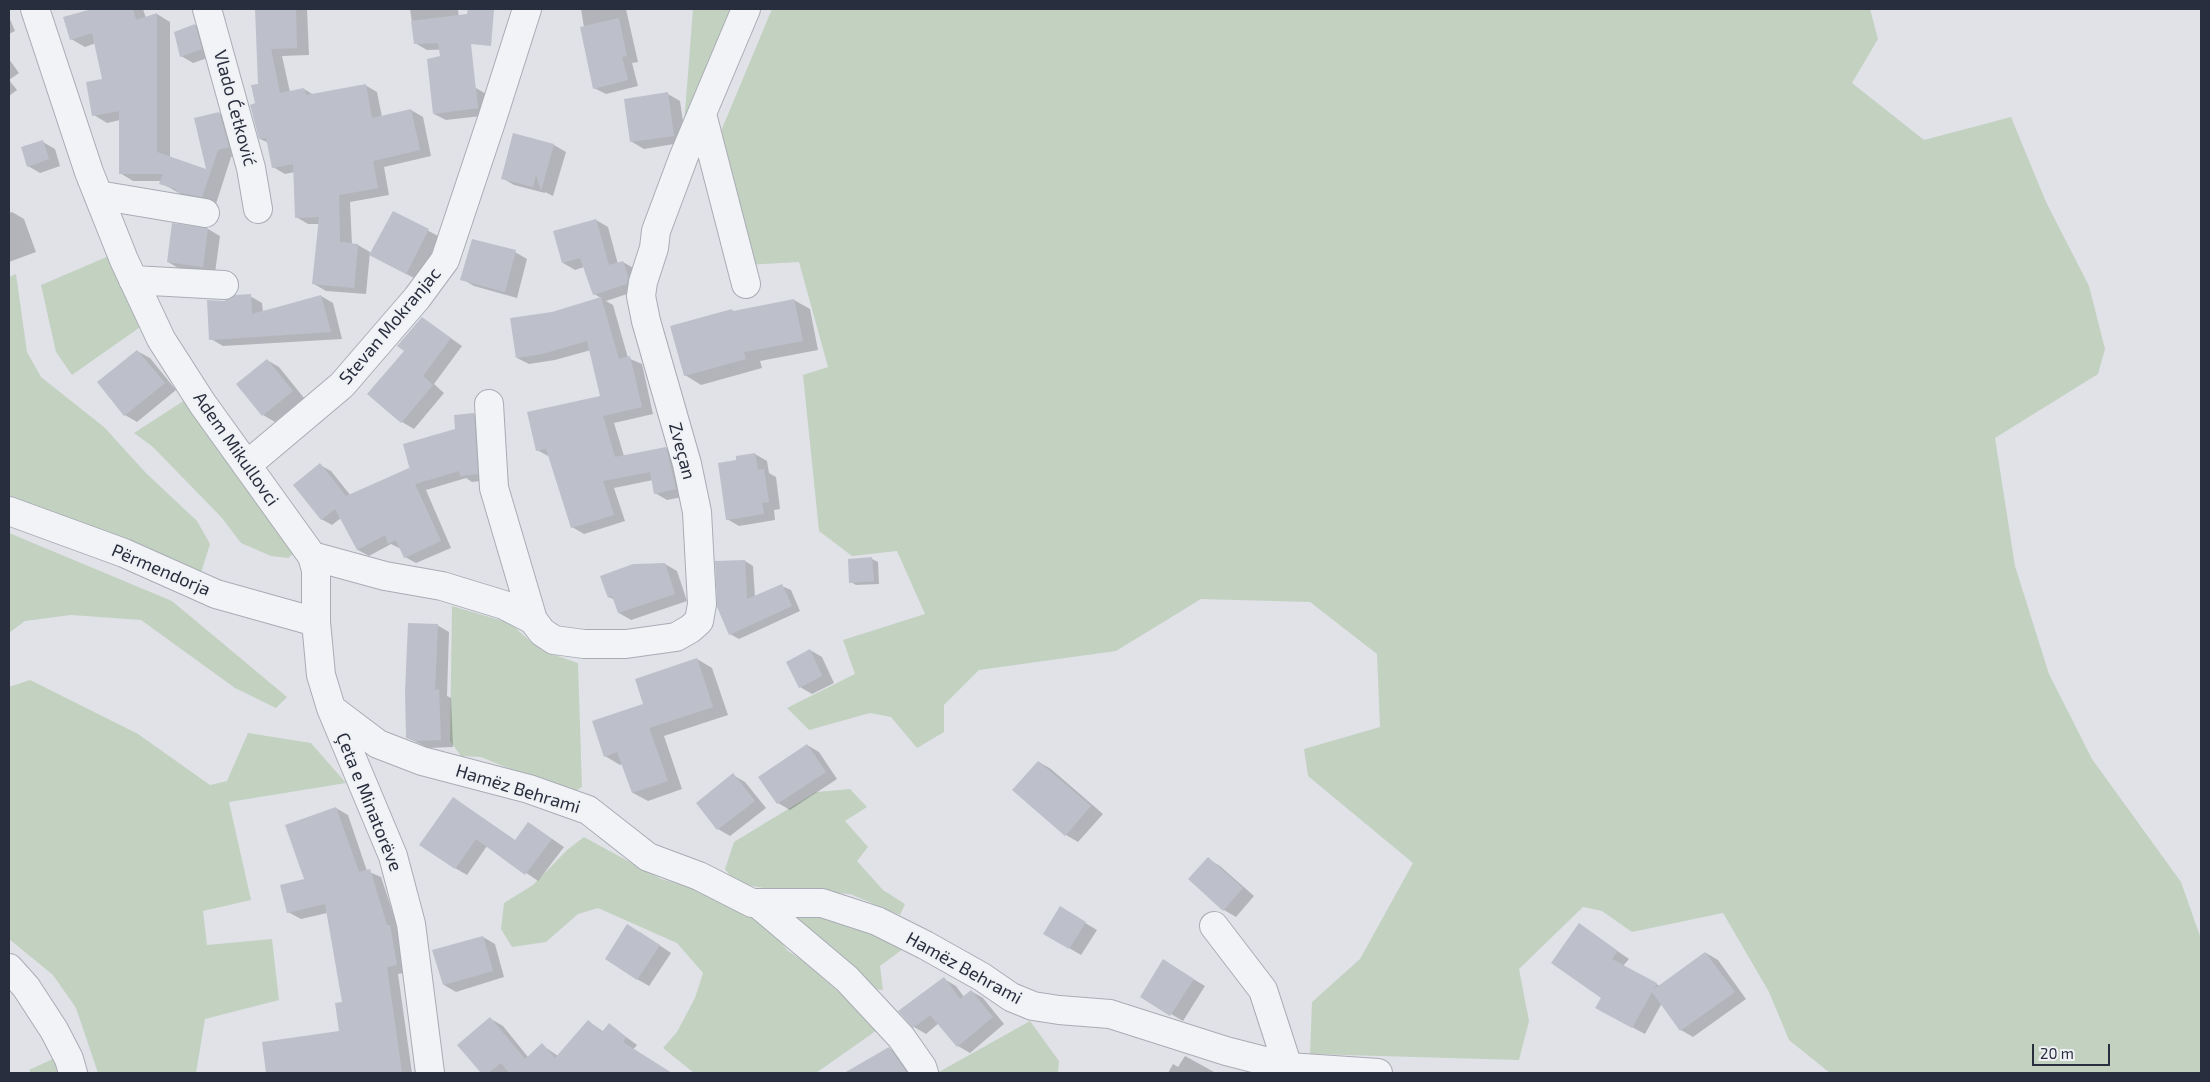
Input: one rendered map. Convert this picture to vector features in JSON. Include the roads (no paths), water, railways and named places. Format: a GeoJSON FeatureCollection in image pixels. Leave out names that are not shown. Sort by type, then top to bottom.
{"type":"FeatureCollection","features":[{"type":"Feature","properties":{"kind":"street","name":"Adem Mikullovci"},"geometry":{"type":"LineString","coordinates":[[35,9],[98,195],[133,280],[160,338],[202,403],[312,556],[316,570],[316,622]]}},
{"type":"Feature","properties":{"kind":"street","name":"Vlado Ćetković"},"geometry":{"type":"LineString","coordinates":[[207,9],[252,168],[258,209]]}},
{"type":"Feature","properties":{"kind":"street","name":"Stevan Mokranjac"},"geometry":{"type":"LineString","coordinates":[[247,465],[342,385],[418,298],[445,260],[526,9]]}},
{"type":"Feature","properties":{"kind":"street","name":"Zveçan"},"geometry":{"type":"LineString","coordinates":[[488,404],[494,488],[533,620],[542,632],[554,640],[584,644],[626,644],[676,637],[699,621],[702,604],[696,512],[687,464],[646,321],[642,296],[643,282],[654,248],[656,231],[746,9]]}},
{"type":"Feature","properties":{"kind":"street"},"geometry":{"type":"LineString","coordinates":[[702,114],[746,284]]}},
{"type":"Feature","properties":{"kind":"street"},"geometry":{"type":"LineString","coordinates":[[98,195],[205,213]]}},
{"type":"Feature","properties":{"kind":"street"},"geometry":{"type":"LineString","coordinates":[[133,280],[224,285]]}},
{"type":"Feature","properties":{"kind":"street","name":"Përmendorja"},"geometry":{"type":"LineString","coordinates":[[9,511],[124,553],[203,589],[316,622]]}},
{"type":"Feature","properties":{"kind":"street","name":"Zveçan"},"geometry":{"type":"LineString","coordinates":[[312,556],[385,576],[442,586],[504,605],[533,620]]}},
{"type":"Feature","properties":{"kind":"street","name":"Çeta e Minatorëve"},"geometry":{"type":"LineString","coordinates":[[316,622],[321,675],[331,708],[393,856],[411,924],[430,1073]]}},
{"type":"Feature","properties":{"kind":"street","name":"Hamëz Behrami"},"geometry":{"type":"LineString","coordinates":[[331,708],[378,744],[422,761],[529,789],[588,810],[648,857],[699,876],[752,902],[822,904],[877,921],[982,977],[1010,997],[1033,1006],[1110,1014],[1226,1051],[1288,1067],[1378,1073]]}},
{"type":"Feature","properties":{"kind":"street","name":"Hamëz Behrami"},"geometry":{"type":"LineString","coordinates":[[757,903],[847,979],[901,1037],[922,1067],[924,1073]]}},
{"type":"Feature","properties":{"kind":"street"},"geometry":{"type":"LineString","coordinates":[[1214,926],[1263,990],[1288,1067]]}},
{"type":"Feature","properties":{"kind":"street"},"geometry":{"type":"LineString","coordinates":[[9,968],[26,987],[54,1030],[69,1059],[73,1073]]}}]}
